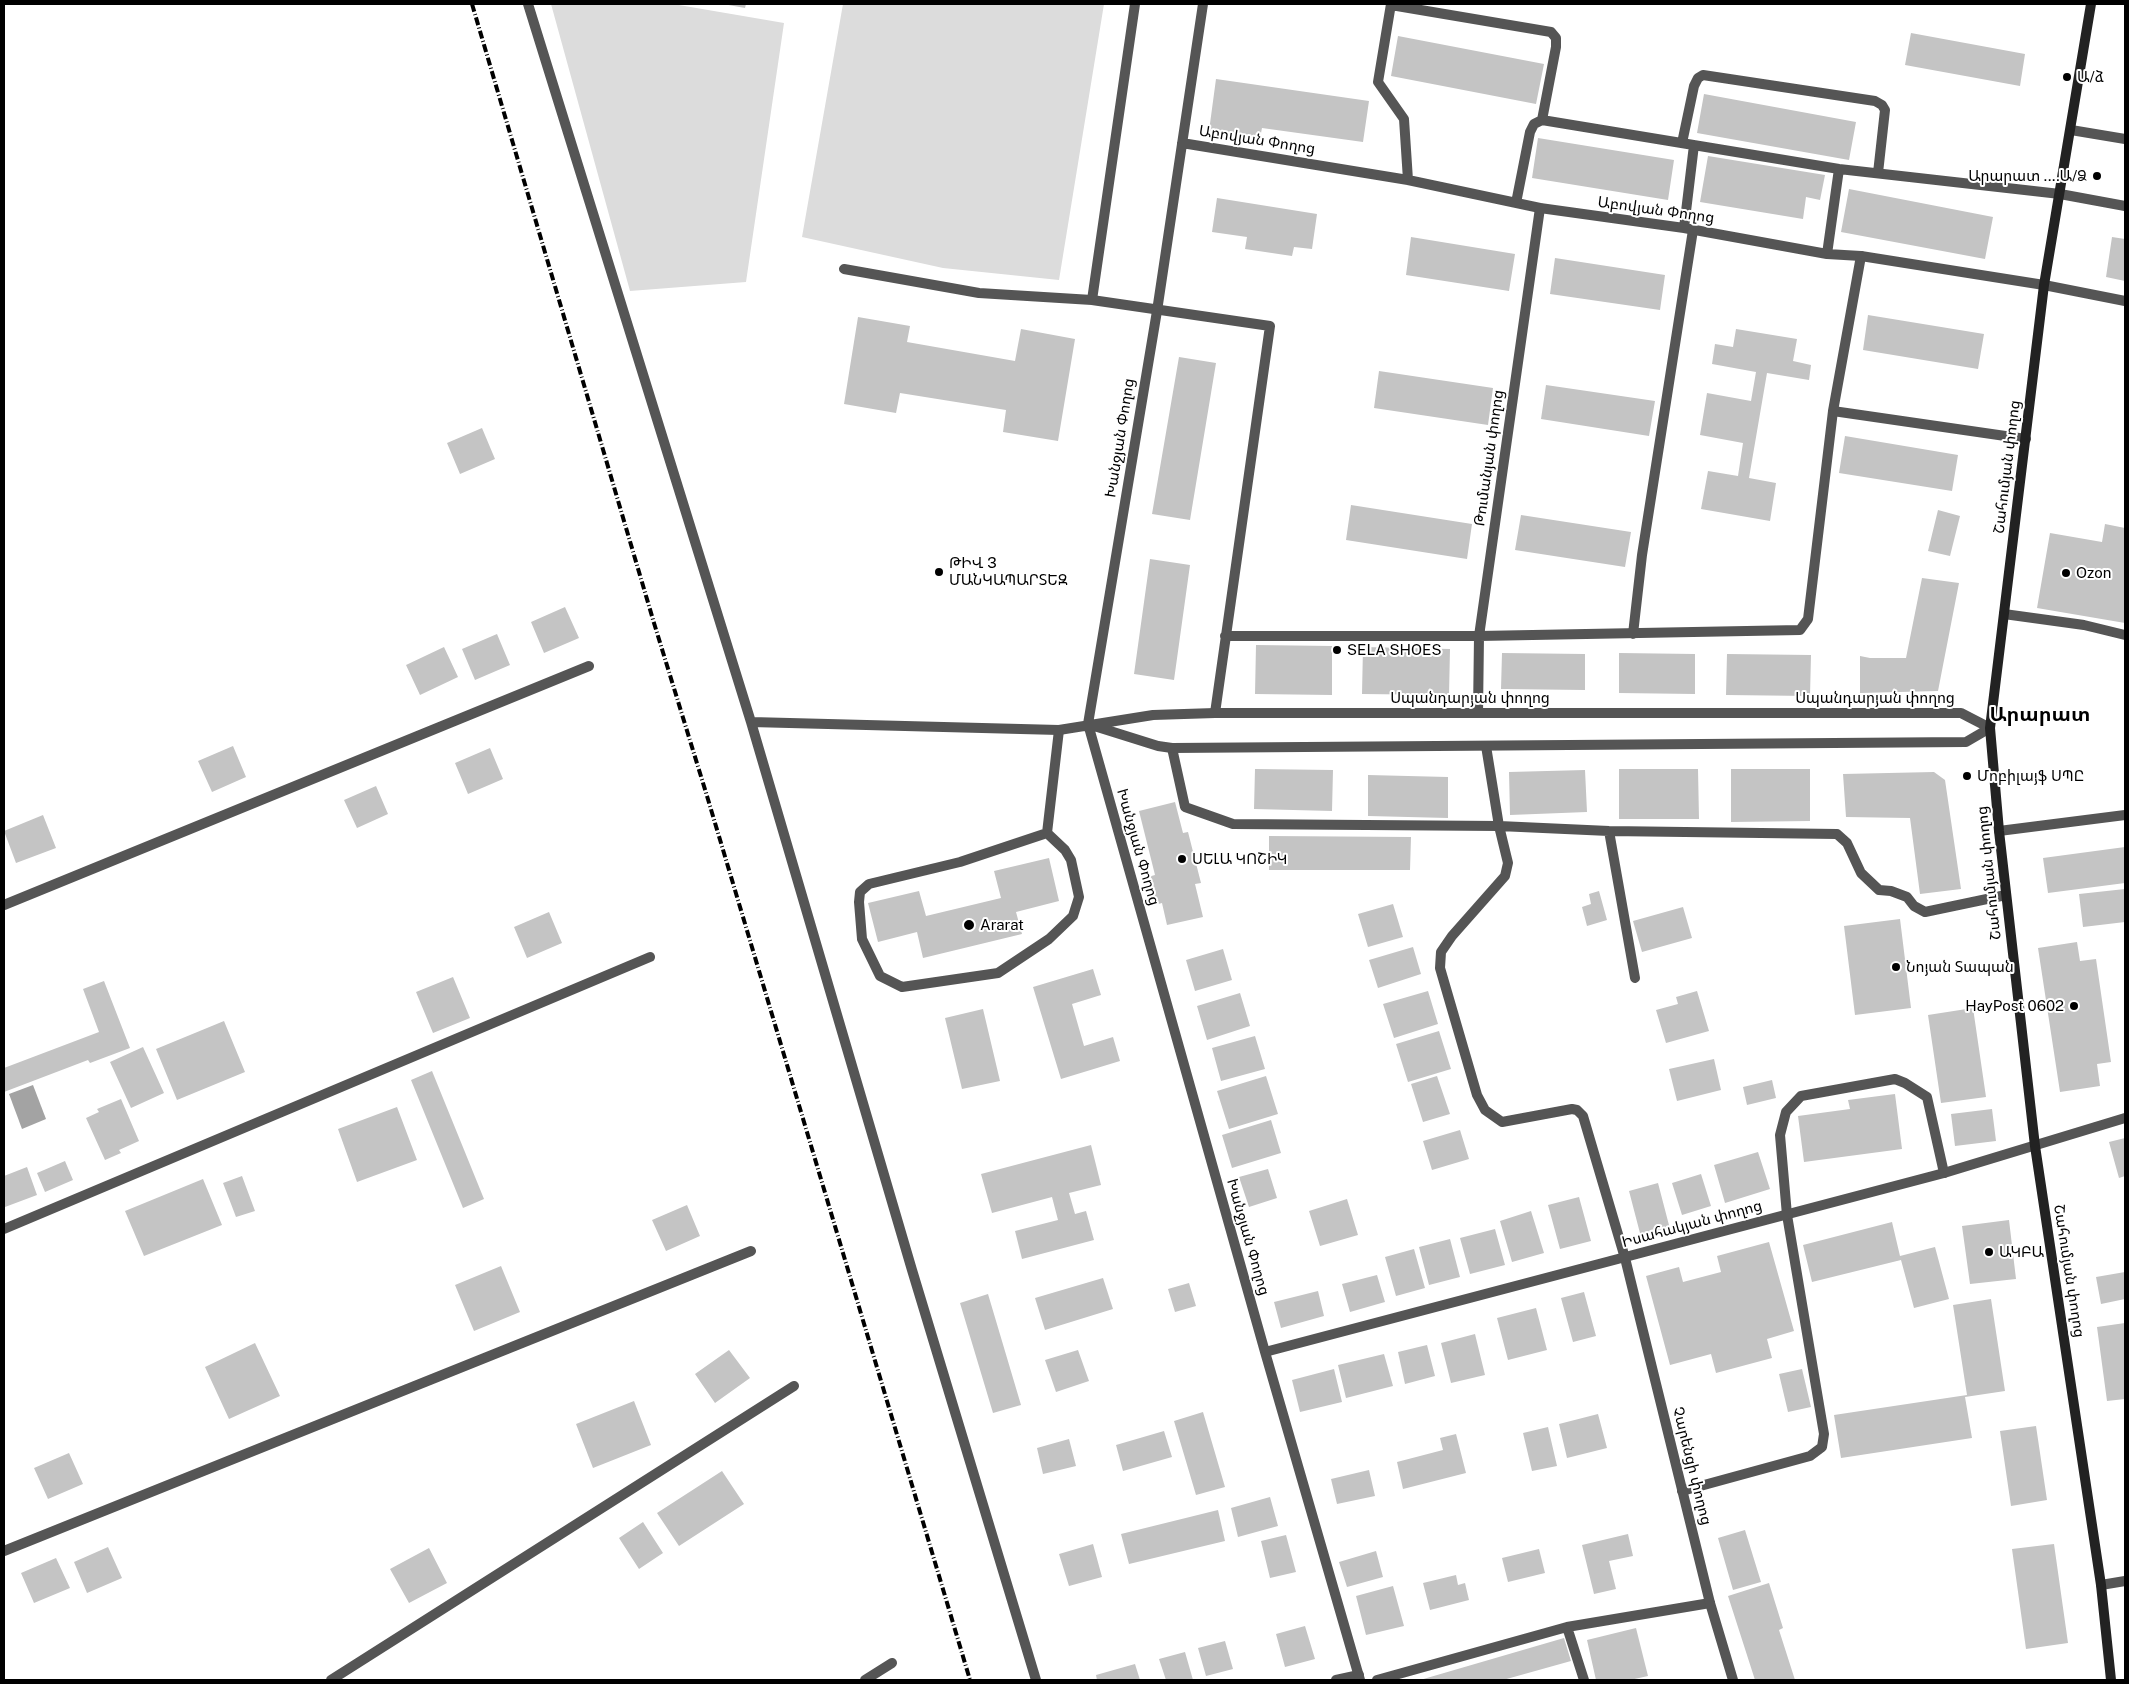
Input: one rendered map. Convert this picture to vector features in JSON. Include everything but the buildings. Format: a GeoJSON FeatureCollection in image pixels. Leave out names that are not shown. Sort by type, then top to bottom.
{"type":"FeatureCollection","features":[{"type":"Feature","properties":{"kind":"main road","name":"Շահումյան փողոց"},"geometry":{"type":"LineString","coordinates":[[2091,4],[2044,285],[1990,728],[1999,831],[2035,1146],[2101,1585],[2111,1680]]}},
{"type":"Feature","properties":{"kind":"street"},"geometry":{"type":"LineString","coordinates":[[528,4],[750,722],[912,1270],[1036,1680]]}},
{"type":"Feature","properties":{"kind":"street"},"geometry":{"type":"LineString","coordinates":[[1092,300],[1135,4]]}},
{"type":"Feature","properties":{"kind":"street","name":"Խանջյան Փողոց"},"geometry":{"type":"LineString","coordinates":[[1204,4],[1157,311],[1088,724],[1359,1678]]}},
{"type":"Feature","properties":{"kind":"street"},"geometry":{"type":"LineString","coordinates":[[1408,180],[1404,119],[1378,82],[1391,4],[1551,32],[1556,38],[1556,47],[1542,120]]}},
{"type":"Feature","properties":{"kind":"street"},"geometry":{"type":"LineString","coordinates":[[1682,143],[1694,86],[1698,78],[1703,75],[1875,101],[1882,105],[1885,110],[1878,173]]}},
{"type":"Feature","properties":{"kind":"street"},"geometry":{"type":"LineString","coordinates":[[1516,203],[1530,132],[1534,124],[1542,120],[1839,168],[2060,194],[2125,206]]}},
{"type":"Feature","properties":{"kind":"street"},"geometry":{"type":"LineString","coordinates":[[2071,130],[2125,139]]}},
{"type":"Feature","properties":{"kind":"street","name":"Աբովյան Փողոց"},"geometry":{"type":"LineString","coordinates":[[1182,143],[1408,180],[1540,208],[1688,229],[1827,254],[1861,256],[2044,285],[2125,301]]}},
{"type":"Feature","properties":{"kind":"street"},"geometry":{"type":"LineString","coordinates":[[1633,634],[1642,555],[1688,229],[1694,145]]}},
{"type":"Feature","properties":{"kind":"street"},"geometry":{"type":"LineString","coordinates":[[1827,254],[1839,168]]}},
{"type":"Feature","properties":{"kind":"street","name":"Թումանյան փողոց"},"geometry":{"type":"LineString","coordinates":[[1478,713],[1478,636],[1540,208]]}},
{"type":"Feature","properties":{"kind":"street"},"geometry":{"type":"LineString","coordinates":[[1225,636],[1478,636],[1800,630],[1805,626],[1808,619],[1833,411],[1861,256]]}},
{"type":"Feature","properties":{"kind":"street"},"geometry":{"type":"LineString","coordinates":[[844,269],[979,293],[1092,300],[1270,326],[1215,713]]}},
{"type":"Feature","properties":{"kind":"street"},"geometry":{"type":"LineString","coordinates":[[1833,411],[2026,439]]}},
{"type":"Feature","properties":{"kind":"street"},"geometry":{"type":"LineString","coordinates":[[2004,614],[2084,625],[2125,635]]}},
{"type":"Feature","properties":{"kind":"street"},"geometry":{"type":"LineString","coordinates":[[4,905],[589,666]]}},
{"type":"Feature","properties":{"kind":"street","name":"Սպանդարյան փողոց"},"geometry":{"type":"LineString","coordinates":[[750,722],[1059,730],[1153,715],[1215,713],[1961,712],[1990,728]]}},
{"type":"Feature","properties":{"kind":"street"},"geometry":{"type":"LineString","coordinates":[[1088,724],[1158,746],[1172,748],[1966,742],[1990,728]]}},
{"type":"Feature","properties":{"kind":"street"},"geometry":{"type":"LineString","coordinates":[[1047,833],[1059,730]]}},
{"type":"Feature","properties":{"kind":"street","name":"Չարենցի փողոց"},"geometry":{"type":"LineString","coordinates":[[1486,746],[1499,826],[1508,863],[1505,876],[1452,936],[1441,952],[1440,968],[1476,1095],[1485,1110],[1502,1122],[1572,1109],[1577,1110],[1583,1116],[1626,1258],[1710,1603],[1733,1680]]}},
{"type":"Feature","properties":{"kind":"street"},"geometry":{"type":"LineString","coordinates":[[1172,748],[1185,807],[1233,824],[1499,826],[1608,831],[1836,834],[1847,843],[1862,873],[1879,890],[1891,891],[1906,898],[1914,906],[1925,912],[2006,895]]}},
{"type":"Feature","properties":{"kind":"street"},"geometry":{"type":"LineString","coordinates":[[1999,831],[2125,815]]}},
{"type":"Feature","properties":{"kind":"street"},"geometry":{"type":"LineString","coordinates":[[1608,831],[1635,978]]}},
{"type":"Feature","properties":{"kind":"street"},"geometry":{"type":"LineString","coordinates":[[1047,833],[1065,850],[1071,860],[1079,897],[1073,916],[1049,939],[998,973],[902,987],[880,976],[862,939],[860,892],[869,884],[960,862],[1047,833]]}},
{"type":"Feature","properties":{"kind":"street"},"geometry":{"type":"LineString","coordinates":[[4,1229],[650,957]]}},
{"type":"Feature","properties":{"kind":"street"},"geometry":{"type":"LineString","coordinates":[[1682,1491],[1810,1456],[1822,1447],[1824,1434],[1787,1215],[1780,1135],[1786,1112],[1801,1096],[1895,1079],[1927,1097],[1944,1172]]}},
{"type":"Feature","properties":{"kind":"street","name":"Իսահակյան փողոց"},"geometry":{"type":"LineString","coordinates":[[1265,1352],[1787,1215],[2035,1146],[2125,1118]]}},
{"type":"Feature","properties":{"kind":"street"},"geometry":{"type":"LineString","coordinates":[[4,1551],[751,1251]]}},
{"type":"Feature","properties":{"kind":"street"},"geometry":{"type":"LineString","coordinates":[[331,1680],[794,1386]]}},
{"type":"Feature","properties":{"kind":"street"},"geometry":{"type":"LineString","coordinates":[[2101,1585],[2125,1582]]}},
{"type":"Feature","properties":{"kind":"street"},"geometry":{"type":"LineString","coordinates":[[1377,1680],[1567,1627],[1710,1603]]}},
{"type":"Feature","properties":{"kind":"street"},"geometry":{"type":"LineString","coordinates":[[1567,1627],[1584,1680]]}},
{"type":"Feature","properties":{"kind":"street"},"geometry":{"type":"LineString","coordinates":[[865,1680],[892,1663]]}},
{"type":"Feature","properties":{"kind":"street"},"geometry":{"type":"LineString","coordinates":[[1336,1680],[1359,1678]]}},
{"type":"Feature","properties":{"kind":"shaded area"},"geometry":{"type":"Polygon","coordinates":[[[551,4],[673,4],[784,23],[746,282],[630,291],[551,4]]]}},
{"type":"Feature","properties":{"kind":"shaded area"},"geometry":{"type":"Polygon","coordinates":[[[843,4],[1104,4],[1059,280],[943,268],[802,237],[843,4]]]}},
{"type":"Feature","properties":{"kind":"shaded area"},"geometry":{"type":"Polygon","coordinates":[[[33,1085],[46,1119],[22,1129],[9,1094],[33,1085]]]}},
{"type":"Feature","properties":{"kind":"railway"},"geometry":{"type":"LineString","coordinates":[[472,4],[654,623],[970,1680]]}},
{"type":"Feature","properties":{"kind":"place","name":"Ա/ձ"},"geometry":{"type":"Point","coordinates":[2067,77]}},
{"type":"Feature","properties":{"kind":"place","name":"Արարատ ....Ա/Ձ"},"geometry":{"type":"Point","coordinates":[2097,176]}},
{"type":"Feature","properties":{"kind":"place","name":"ԹԻՎ 3 ՄԱՆԿԱՊԱՐՏԵԶ"},"geometry":{"type":"Point","coordinates":[939,572]}},
{"type":"Feature","properties":{"kind":"place","name":"Ozon"},"geometry":{"type":"Point","coordinates":[2066,573]}},
{"type":"Feature","properties":{"kind":"place","name":"SELA SHOES"},"geometry":{"type":"Point","coordinates":[1337,650]}},
{"type":"Feature","properties":{"kind":"place","name":"Մոբիլայֆ ՍՊԸ"},"geometry":{"type":"Point","coordinates":[1967,776]}},
{"type":"Feature","properties":{"kind":"place","name":"ՍԵԼԱ ԿՈՇԻԿ"},"geometry":{"type":"Point","coordinates":[1182,859]}},
{"type":"Feature","properties":{"kind":"place","name":"Ararat"},"geometry":{"type":"Point","coordinates":[969,925]}},
{"type":"Feature","properties":{"kind":"place","name":"Նոյան Տապան"},"geometry":{"type":"Point","coordinates":[1896,967]}},
{"type":"Feature","properties":{"kind":"place","name":"HayPost 0602"},"geometry":{"type":"Point","coordinates":[2074,1006]}},
{"type":"Feature","properties":{"kind":"place","name":"ԱԿԲԱ"},"geometry":{"type":"Point","coordinates":[1989,1252]}},
{"type":"Feature","properties":{"kind":"district","name":"Արարատ"},"geometry":{"type":"Point","coordinates":[2040,715]}}]}
